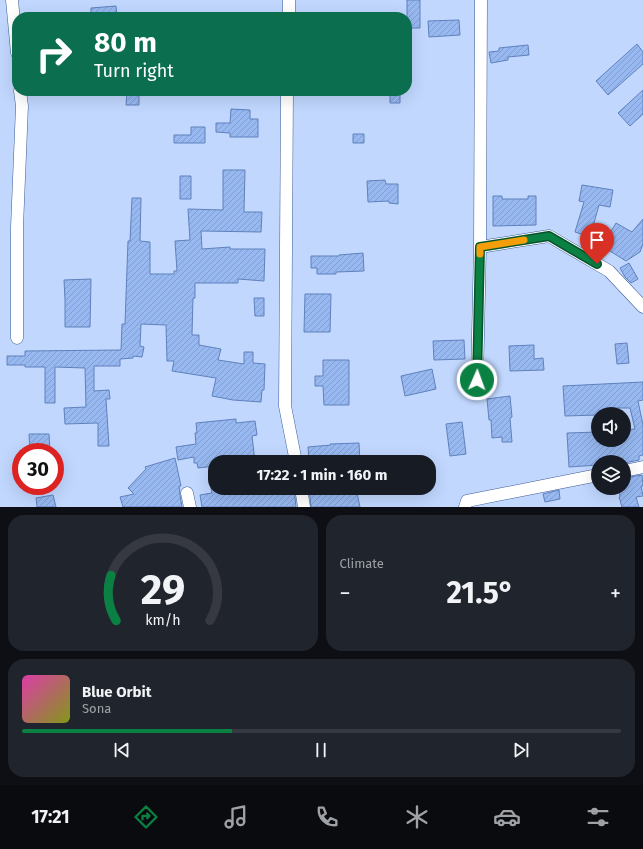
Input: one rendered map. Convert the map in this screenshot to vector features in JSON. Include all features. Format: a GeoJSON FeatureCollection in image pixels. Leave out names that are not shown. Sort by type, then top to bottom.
{"type":"FeatureCollection","features":[{"type":"Feature","properties":{"kind":"street"},"geometry":{"type":"LineString","coordinates":[[12,0],[13,12]]}},
{"type":"Feature","properties":{"kind":"street"},"geometry":{"type":"LineString","coordinates":[[289,0],[289,12]]}},
{"type":"Feature","properties":{"kind":"street"},"geometry":{"type":"LineString","coordinates":[[477,380],[480,247],[481,0]]}},
{"type":"Feature","properties":{"kind":"street"},"geometry":{"type":"LineString","coordinates":[[17,338],[17,227],[22,106],[21,96]]}},
{"type":"Feature","properties":{"kind":"street"},"geometry":{"type":"LineString","coordinates":[[287,96],[285,406],[295,455]]}},
{"type":"Feature","properties":{"kind":"street"},"geometry":{"type":"LineString","coordinates":[[480,247],[549,236],[609,271],[643,307]]}},
{"type":"Feature","properties":{"kind":"street"},"geometry":{"type":"LineString","coordinates":[[631,470],[643,467]]}},
{"type":"Feature","properties":{"kind":"street"},"geometry":{"type":"LineString","coordinates":[[465,507],[467,501],[591,476]]}},
{"type":"Feature","properties":{"kind":"street"},"geometry":{"type":"LineString","coordinates":[[187,493],[190,507]]}},
{"type":"Feature","properties":{"kind":"street"},"geometry":{"type":"LineString","coordinates":[[301,495],[304,507]]}},
{"type":"Feature","properties":{"kind":"building"},"geometry":{"type":"Polygon","coordinates":[[[407,0],[420,0],[420,28],[412,28],[412,12],[407,12],[407,0]]]}},
{"type":"Feature","properties":{"kind":"building"},"geometry":{"type":"Polygon","coordinates":[[[116,6],[117,12],[91,12],[91,8],[116,6]]]}},
{"type":"Feature","properties":{"kind":"building"},"geometry":{"type":"Polygon","coordinates":[[[459,20],[460,35],[429,37],[428,21],[459,20]]]}},
{"type":"Feature","properties":{"kind":"building"},"geometry":{"type":"Polygon","coordinates":[[[637,44],[643,52],[643,64],[608,95],[596,81],[637,44]]]}},
{"type":"Feature","properties":{"kind":"building"},"geometry":{"type":"Polygon","coordinates":[[[528,45],[529,55],[508,57],[508,60],[491,63],[489,52],[499,51],[499,48],[528,45]]]}},
{"type":"Feature","properties":{"kind":"building"},"geometry":{"type":"Polygon","coordinates":[[[643,90],[643,114],[630,126],[618,113],[643,90]]]}},
{"type":"Feature","properties":{"kind":"building"},"geometry":{"type":"Polygon","coordinates":[[[127,96],[139,96],[139,105],[126,105],[127,96]]]}},
{"type":"Feature","properties":{"kind":"building"},"geometry":{"type":"Polygon","coordinates":[[[390,96],[400,96],[400,103],[390,103],[390,96]]]}},
{"type":"Feature","properties":{"kind":"building"},"geometry":{"type":"Polygon","coordinates":[[[231,109],[250,110],[250,119],[258,119],[258,137],[230,137],[230,133],[216,132],[216,123],[230,123],[231,109]]]}},
{"type":"Feature","properties":{"kind":"building"},"geometry":{"type":"Polygon","coordinates":[[[191,127],[205,127],[205,143],[174,143],[174,135],[191,135],[191,127]]]}},
{"type":"Feature","properties":{"kind":"building"},"geometry":{"type":"Polygon","coordinates":[[[353,134],[364,134],[364,143],[353,143],[353,134]]]}},
{"type":"Feature","properties":{"kind":"building"},"geometry":{"type":"Polygon","coordinates":[[[223,170],[245,170],[244,212],[262,212],[261,232],[201,231],[202,249],[230,247],[230,249],[265,249],[264,281],[238,279],[238,283],[195,283],[192,335],[199,335],[199,345],[221,349],[218,360],[244,364],[244,352],[253,352],[253,363],[265,364],[264,390],[262,390],[261,402],[233,400],[212,396],[216,378],[172,371],[174,361],[167,361],[166,325],[141,324],[140,346],[144,347],[142,357],[133,356],[133,358],[120,359],[120,366],[94,366],[94,391],[109,390],[110,399],[106,399],[109,446],[98,446],[98,423],[65,424],[64,408],[86,407],[85,368],[55,367],[55,403],[45,403],[45,367],[7,365],[7,356],[25,356],[25,351],[121,350],[122,324],[125,324],[128,241],[130,241],[132,198],[141,198],[140,241],[150,242],[150,274],[174,274],[174,271],[177,271],[175,241],[190,240],[188,209],[223,210],[223,170]]]}},
{"type":"Feature","properties":{"kind":"building"},"geometry":{"type":"Polygon","coordinates":[[[180,176],[191,176],[191,199],[180,199],[180,176]]]}},
{"type":"Feature","properties":{"kind":"building"},"geometry":{"type":"Polygon","coordinates":[[[385,180],[386,184],[398,184],[398,204],[389,203],[389,201],[368,202],[367,181],[385,180]]]}},
{"type":"Feature","properties":{"kind":"building"},"geometry":{"type":"Polygon","coordinates":[[[582,185],[613,190],[610,207],[599,205],[590,237],[575,232],[584,202],[579,201],[582,185]]]}},
{"type":"Feature","properties":{"kind":"building"},"geometry":{"type":"Polygon","coordinates":[[[493,196],[502,196],[502,199],[528,199],[528,196],[536,196],[536,225],[493,226],[493,196]]]}},
{"type":"Feature","properties":{"kind":"building"},"geometry":{"type":"Polygon","coordinates":[[[643,219],[643,244],[640,252],[626,261],[602,246],[616,223],[632,232],[643,219]]]}},
{"type":"Feature","properties":{"kind":"building"},"geometry":{"type":"Polygon","coordinates":[[[363,253],[364,271],[336,272],[336,274],[317,274],[317,268],[311,268],[311,256],[339,256],[363,253]]]}},
{"type":"Feature","properties":{"kind":"building"},"geometry":{"type":"Polygon","coordinates":[[[629,263],[638,279],[631,283],[625,277],[620,268],[629,263]]]}},
{"type":"Feature","properties":{"kind":"building"},"geometry":{"type":"Polygon","coordinates":[[[91,279],[90,327],[65,327],[64,280],[91,279]]]}},
{"type":"Feature","properties":{"kind":"building"},"geometry":{"type":"Polygon","coordinates":[[[305,294],[331,294],[330,332],[304,332],[305,294]]]}},
{"type":"Feature","properties":{"kind":"building"},"geometry":{"type":"Polygon","coordinates":[[[254,298],[264,298],[264,316],[255,316],[254,298]]]}},
{"type":"Feature","properties":{"kind":"building"},"geometry":{"type":"Polygon","coordinates":[[[464,340],[465,359],[434,360],[433,341],[464,340]]]}},
{"type":"Feature","properties":{"kind":"building"},"geometry":{"type":"Polygon","coordinates":[[[627,343],[629,363],[617,364],[615,344],[627,343]]]}},
{"type":"Feature","properties":{"kind":"building"},"geometry":{"type":"Polygon","coordinates":[[[534,345],[534,359],[543,358],[544,370],[510,371],[509,346],[534,345]]]}},
{"type":"Feature","properties":{"kind":"building"},"geometry":{"type":"Polygon","coordinates":[[[323,360],[349,360],[349,405],[324,405],[323,386],[315,386],[315,376],[323,376],[323,360]]]}},
{"type":"Feature","properties":{"kind":"building"},"geometry":{"type":"Polygon","coordinates":[[[432,369],[436,389],[405,396],[401,376],[432,369]]]}},
{"type":"Feature","properties":{"kind":"building"},"geometry":{"type":"Polygon","coordinates":[[[643,382],[643,400],[638,401],[643,425],[643,455],[639,456],[639,460],[631,462],[631,455],[591,455],[591,465],[569,467],[567,433],[591,432],[591,447],[631,447],[631,429],[635,429],[631,407],[591,407],[591,415],[565,416],[563,386],[643,382]]]}},
{"type":"Feature","properties":{"kind":"building"},"geometry":{"type":"Polygon","coordinates":[[[510,396],[512,442],[502,442],[502,437],[492,438],[491,420],[489,420],[487,399],[510,396]]]}},
{"type":"Feature","properties":{"kind":"building"},"geometry":{"type":"Polygon","coordinates":[[[236,419],[236,423],[255,421],[257,435],[252,436],[254,455],[208,455],[208,467],[198,468],[197,463],[194,463],[194,457],[178,460],[176,447],[196,444],[196,423],[236,419]]]}},
{"type":"Feature","properties":{"kind":"building"},"geometry":{"type":"Polygon","coordinates":[[[462,422],[466,454],[450,456],[446,424],[462,422]]]}},
{"type":"Feature","properties":{"kind":"building"},"geometry":{"type":"Polygon","coordinates":[[[29,434],[49,434],[50,443],[30,443],[29,434]]]}},
{"type":"Feature","properties":{"kind":"building"},"geometry":{"type":"Polygon","coordinates":[[[359,443],[360,455],[309,455],[308,447],[331,445],[330,444],[359,443]]]}},
{"type":"Feature","properties":{"kind":"building"},"geometry":{"type":"Polygon","coordinates":[[[175,458],[181,486],[179,486],[182,507],[123,507],[120,497],[134,494],[128,488],[146,469],[145,467],[175,458]]]}},
{"type":"Feature","properties":{"kind":"building"},"geometry":{"type":"Polygon","coordinates":[[[642,475],[643,486],[641,486],[643,496],[636,497],[639,507],[622,507],[619,497],[620,495],[631,495],[631,477],[642,475]]]}},
{"type":"Feature","properties":{"kind":"building"},"geometry":{"type":"Polygon","coordinates":[[[559,490],[560,499],[545,502],[543,494],[559,490]]]}},
{"type":"Feature","properties":{"kind":"building"},"geometry":{"type":"Polygon","coordinates":[[[208,494],[208,495],[295,495],[296,507],[202,507],[200,495],[208,494]]]}},
{"type":"Feature","properties":{"kind":"building"},"geometry":{"type":"Polygon","coordinates":[[[53,495],[56,507],[37,507],[36,498],[53,495]]]}},
{"type":"Feature","properties":{"kind":"building"},"geometry":{"type":"Polygon","coordinates":[[[310,495],[357,495],[360,507],[311,507],[310,495]]]}},
{"type":"Feature","properties":{"kind":"slow traffic"},"geometry":{"type":"LineString","coordinates":[[480,254],[480,247],[524,240]]}},
{"type":"Feature","properties":{"kind":"route"},"geometry":{"type":"LineString","coordinates":[[477,380],[480,247],[549,236],[597,264]]}}]}
